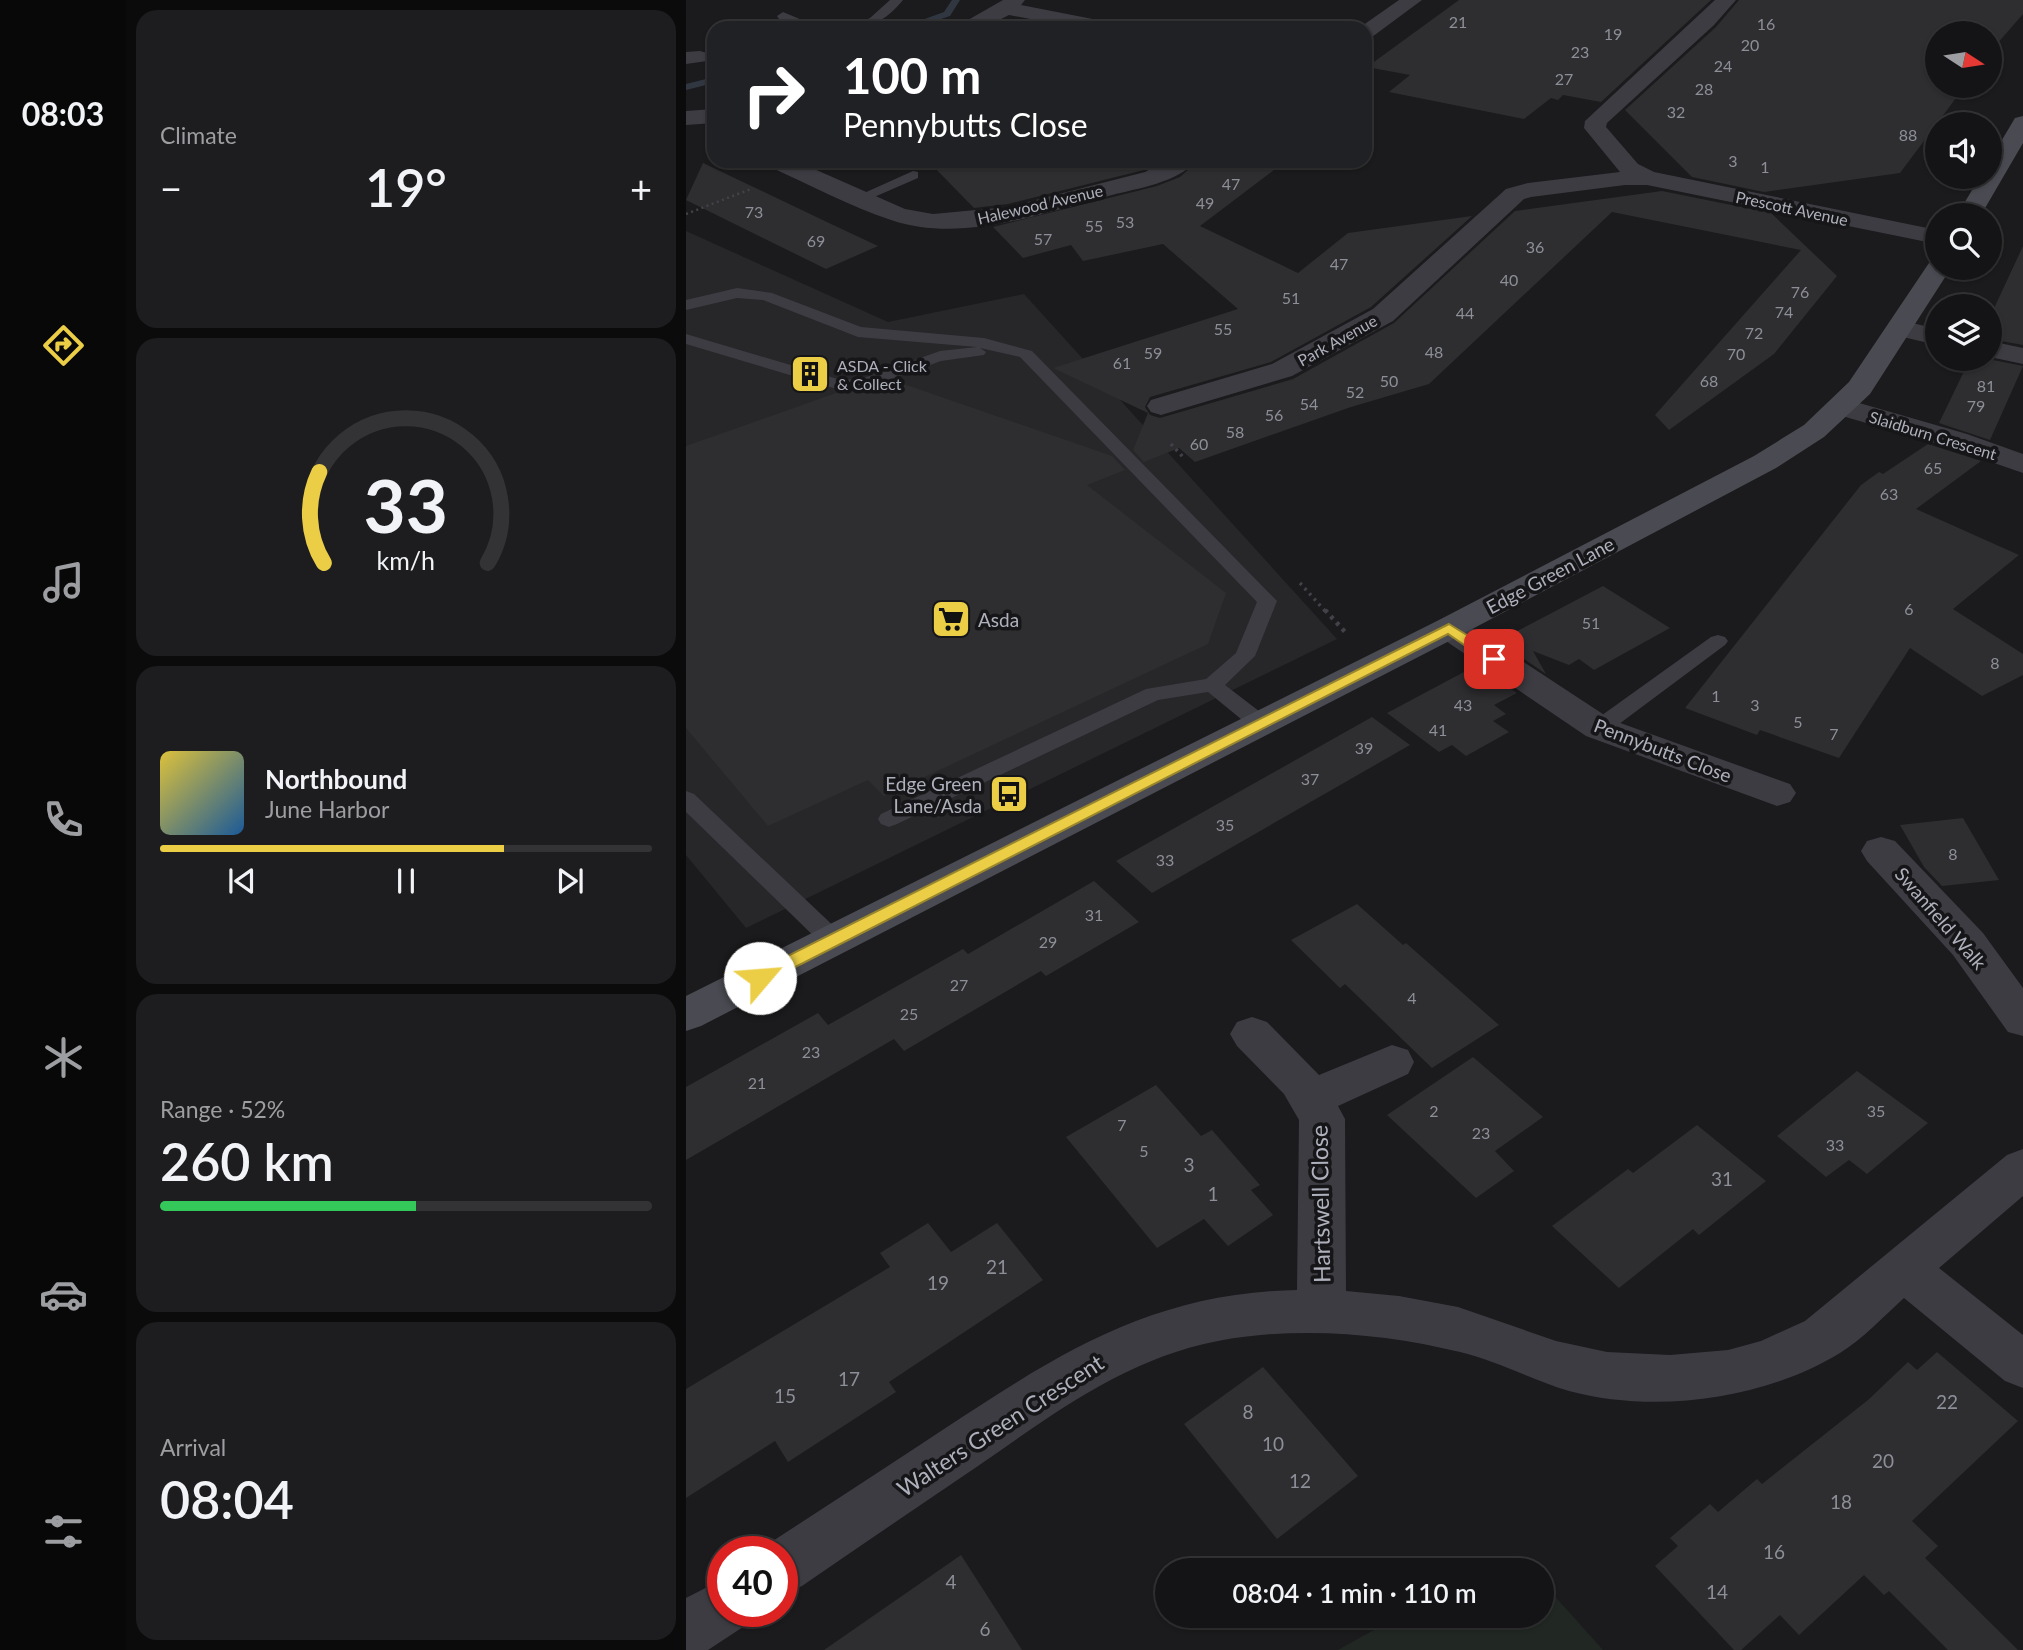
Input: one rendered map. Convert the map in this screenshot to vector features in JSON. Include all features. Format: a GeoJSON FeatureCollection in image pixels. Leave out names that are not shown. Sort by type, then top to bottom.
{"type":"FeatureCollection","features":[{"type":"Feature","properties":{"kind":"street"},"geometry":{"type":"LineString","coordinates":[[1372,28],[1412,0]]}},
{"type":"Feature","properties":{"kind":"street","name":"Prescott Avenue"},"geometry":{"type":"LineString","coordinates":[[1647,178],[1630,169],[1595,128],[1596,121],[1707,21],[1726,0]]}},
{"type":"Feature","properties":{"kind":"street"},"geometry":{"type":"LineString","coordinates":[[981,21],[1011,4],[1080,21]]}},
{"type":"Feature","properties":{"kind":"street"},"geometry":{"type":"LineString","coordinates":[[686,118],[707,120]]}},
{"type":"Feature","properties":{"kind":"street"},"geometry":{"type":"LineString","coordinates":[[1976,203],[2023,123]]}},
{"type":"Feature","properties":{"kind":"street","name":"Halewood Avenue"},"geometry":{"type":"LineString","coordinates":[[792,168],[899,215],[917,219],[975,219],[1008,214],[1153,177],[1170,168]]}},
{"type":"Feature","properties":{"kind":"street","name":"Prescott Avenue"},"geometry":{"type":"LineString","coordinates":[[1515,194],[1625,178],[1647,178],[1925,235]]}},
{"type":"Feature","properties":{"kind":"street","name":"Park Avenue"},"geometry":{"type":"LineString","coordinates":[[1161,406],[1282,370],[1382,315],[1515,194]]}},
{"type":"Feature","properties":{"kind":"street","name":"Edge Green Lane"},"geometry":{"type":"LineString","coordinates":[[686,1015],[1449,628],[1765,462],[1814,431],[1860,388],[1930,280]]}},
{"type":"Feature","properties":{"kind":"street"},"geometry":{"type":"LineString","coordinates":[[1900,328],[1925,334]]}},
{"type":"Feature","properties":{"kind":"street"},"geometry":{"type":"LineString","coordinates":[[2002,351],[2023,356]]}},
{"type":"Feature","properties":{"kind":"street","name":"Slaidburn Crescent"},"geometry":{"type":"LineString","coordinates":[[1842,407],[2023,464]]}},
{"type":"Feature","properties":{"kind":"street","name":"Pennybutts Close"},"geometry":{"type":"LineString","coordinates":[[1449,628],[1599,729],[1777,793]]}},
{"type":"Feature","properties":{"kind":"street","name":"Swanfield Walk"},"geometry":{"type":"LineString","coordinates":[[1881,851],[1968,944],[2023,1020]]}},
{"type":"Feature","properties":{"kind":"street","name":"Hartswell Close"},"geometry":{"type":"LineString","coordinates":[[1252,1034],[1300,1082],[1322,1119],[1321,1311]]}},
{"type":"Feature","properties":{"kind":"street","name":"Hartswell Close"},"geometry":{"type":"LineString","coordinates":[[1311,1098],[1392,1062]]}},
{"type":"Feature","properties":{"kind":"street","name":"Walters Green Crescent"},"geometry":{"type":"LineString","coordinates":[[798,1556],[1077,1370],[1139,1340],[1220,1318],[1321,1311],[1378,1313],[1450,1327],[1571,1368],[1607,1376],[1655,1378],[1727,1373],[1788,1353],[1823,1337],[2023,1168]]}},
{"type":"Feature","properties":{"kind":"street"},"geometry":{"type":"LineString","coordinates":[[1906,1269],[2023,1365]]}},
{"type":"Feature","properties":{"kind":"street"},"geometry":{"type":"LineString","coordinates":[[686,1631],[707,1617]]}},
{"type":"Feature","properties":{"kind":"lane"},"geometry":{"type":"LineString","coordinates":[[874,21],[897,0]]}},
{"type":"Feature","properties":{"kind":"lane"},"geometry":{"type":"LineString","coordinates":[[783,16],[794,21]]}},
{"type":"Feature","properties":{"kind":"lane"},"geometry":{"type":"LineString","coordinates":[[860,198],[912,175]]}},
{"type":"Feature","properties":{"kind":"lane"},"geometry":{"type":"LineString","coordinates":[[686,305],[737,293],[766,296],[858,332],[984,343],[1026,354],[1267,601],[1245,656],[1212,685],[1153,694],[889,819]]}},
{"type":"Feature","properties":{"kind":"lane"},"geometry":{"type":"LineString","coordinates":[[686,339],[840,385],[856,386],[869,384],[940,356],[1008,349]]}},
{"type":"Feature","properties":{"kind":"lane"},"geometry":{"type":"LineString","coordinates":[[1599,729],[1718,641]]}},
{"type":"Feature","properties":{"kind":"lane"},"geometry":{"type":"LineString","coordinates":[[1212,685],[1260,723]]}},
{"type":"Feature","properties":{"kind":"lane"},"geometry":{"type":"LineString","coordinates":[[686,799],[833,940]]}},
{"type":"Feature","properties":{"kind":"path"},"geometry":{"type":"LineString","coordinates":[[686,214],[783,168]]}},
{"type":"Feature","properties":{"kind":"shaded area"},"geometry":{"type":"Polygon","coordinates":[[[686,231],[888,322],[1024,294],[1337,639],[746,928],[686,855],[686,231]]]}},
{"type":"Feature","properties":{"kind":"shaded area"},"geometry":{"type":"Polygon","coordinates":[[[1554,1595],[1603,1650],[1338,1650],[1378,1628],[1554,1628],[1554,1595]]]}},
{"type":"Feature","properties":{"kind":"building"},"geometry":{"type":"Polygon","coordinates":[[[1459,0],[1711,0],[1601,102],[1563,95],[1558,100],[1551,98],[1524,119],[1389,92],[1410,75],[1372,68],[1372,63],[1459,0]]]}},
{"type":"Feature","properties":{"kind":"building"},"geometry":{"type":"Polygon","coordinates":[[[1739,0],[2023,0],[2023,14],[2002,38],[2002,21],[1925,21],[1925,98],[1956,98],[1946,112],[1925,112],[1925,140],[1900,173],[1764,192],[1692,177],[1625,110],[1716,27],[1739,0]]]}},
{"type":"Feature","properties":{"kind":"building"},"geometry":{"type":"Polygon","coordinates":[[[703,163],[707,168],[714,168],[878,246],[826,269],[686,200],[703,163]]]}},
{"type":"Feature","properties":{"kind":"building"},"geometry":{"type":"Polygon","coordinates":[[[935,168],[1148,168],[1008,204],[974,208],[935,168]]]}},
{"type":"Feature","properties":{"kind":"building"},"geometry":{"type":"Polygon","coordinates":[[[1190,168],[1277,168],[1200,226],[1298,273],[1348,233],[1472,216],[1371,307],[1271,362],[1150,397],[1145,407],[1150,415],[1160,418],[1293,379],[1394,323],[1515,211],[1662,191],[1771,213],[1837,276],[1774,354],[1669,430],[1655,415],[1801,250],[1612,212],[1429,384],[1351,407],[1195,462],[1179,448],[1144,462],[1133,450],[1148,413],[1053,368],[1238,309],[1163,244],[1083,261],[1071,245],[1023,258],[993,227],[1157,186],[1180,177],[1190,168]]]}},
{"type":"Feature","properties":{"kind":"building"},"geometry":{"type":"Polygon","coordinates":[[[2023,246],[2023,345],[2002,341],[2001,294],[2023,246]]]}},
{"type":"Feature","properties":{"kind":"building"},"geometry":{"type":"Polygon","coordinates":[[[2002,362],[2023,366],[1990,440],[1939,423],[1964,371],[2002,371],[2002,362]]]}},
{"type":"Feature","properties":{"kind":"building","name":"Asda"},"geometry":{"type":"Polygon","coordinates":[[[895,381],[1112,456],[1125,470],[1087,485],[1226,593],[1208,644],[884,796],[868,780],[768,826],[686,728],[686,446],[839,392],[872,389],[895,381]]]}},
{"type":"Feature","properties":{"kind":"building"},"geometry":{"type":"Polygon","coordinates":[[[1928,444],[1981,461],[1916,509],[2019,555],[1953,609],[2023,654],[2023,675],[1982,696],[1910,648],[1839,758],[1760,730],[1757,735],[1685,708],[1861,485],[1879,472],[1883,474],[1928,444]]]}},
{"type":"Feature","properties":{"kind":"building"},"geometry":{"type":"Polygon","coordinates":[[[1603,586],[1670,628],[1594,670],[1579,659],[1569,665],[1533,651],[1546,674],[1508,648],[1515,644],[1502,639],[1603,586]]]}},
{"type":"Feature","properties":{"kind":"building"},"geometry":{"type":"Polygon","coordinates":[[[1477,665],[1517,693],[1494,705],[1506,714],[1493,721],[1509,732],[1466,756],[1452,745],[1439,752],[1387,713],[1477,665]]]}},
{"type":"Feature","properties":{"kind":"building"},"geometry":{"type":"Polygon","coordinates":[[[1372,717],[1410,745],[1152,893],[1116,861],[1372,717]]]}},
{"type":"Feature","properties":{"kind":"building"},"geometry":{"type":"Polygon","coordinates":[[[1963,818],[1999,880],[1942,886],[1924,867],[1900,825],[1963,818]]]}},
{"type":"Feature","properties":{"kind":"building"},"geometry":{"type":"Polygon","coordinates":[[[1094,881],[1139,922],[1046,976],[1041,971],[904,1051],[894,1039],[686,1160],[686,1087],[818,1013],[828,1025],[963,949],[968,954],[1094,881]]]}},
{"type":"Feature","properties":{"kind":"building"},"geometry":{"type":"Polygon","coordinates":[[[1357,904],[1499,1025],[1432,1068],[1345,984],[1340,988],[1291,940],[1357,904]]]}},
{"type":"Feature","properties":{"kind":"building"},"geometry":{"type":"Polygon","coordinates":[[[1473,1057],[1543,1117],[1495,1151],[1514,1171],[1476,1198],[1387,1115],[1473,1057]]]}},
{"type":"Feature","properties":{"kind":"building"},"geometry":{"type":"Polygon","coordinates":[[[1857,1071],[1928,1123],[1867,1174],[1849,1160],[1826,1177],[1777,1136],[1857,1071]]]}},
{"type":"Feature","properties":{"kind":"building"},"geometry":{"type":"Polygon","coordinates":[[[1156,1085],[1201,1136],[1212,1130],[1260,1185],[1251,1190],[1273,1215],[1228,1246],[1204,1219],[1157,1248],[1066,1137],[1156,1085]]]}},
{"type":"Feature","properties":{"kind":"building"},"geometry":{"type":"Polygon","coordinates":[[[1697,1125],[1766,1181],[1699,1235],[1693,1229],[1619,1288],[1552,1226],[1628,1169],[1633,1173],[1697,1125]]]}},
{"type":"Feature","properties":{"kind":"building"},"geometry":{"type":"Polygon","coordinates":[[[928,1223],[951,1252],[997,1223],[1043,1280],[889,1382],[896,1392],[788,1462],[775,1441],[686,1498],[686,1389],[890,1267],[880,1253],[928,1223]]]}},
{"type":"Feature","properties":{"kind":"building"},"geometry":{"type":"Polygon","coordinates":[[[1937,1352],[2018,1421],[1912,1521],[1938,1546],[1925,1558],[2018,1650],[1948,1650],[1889,1591],[1884,1595],[1864,1575],[1799,1635],[1780,1615],[1741,1650],[1734,1650],[1655,1566],[1678,1546],[1670,1538],[1710,1504],[1718,1512],[1757,1479],[1762,1484],[1868,1400],[1908,1362],[1917,1370],[1937,1352]]]}},
{"type":"Feature","properties":{"kind":"building"},"geometry":{"type":"Polygon","coordinates":[[[1263,1367],[1358,1476],[1277,1539],[1184,1424],[1263,1367]]]}},
{"type":"Feature","properties":{"kind":"building"},"geometry":{"type":"Polygon","coordinates":[[[961,1555],[1022,1650],[824,1650],[961,1555]]]}},
{"type":"Feature","properties":{"kind":"waterway"},"geometry":{"type":"LineString","coordinates":[[926,21],[947,14],[956,0]]}},
{"type":"Feature","properties":{"kind":"waterway"},"geometry":{"type":"LineString","coordinates":[[686,87],[707,82]]}},
{"type":"Feature","properties":{"kind":"place","name":"ASDA - Click & Collect"},"geometry":{"type":"Point","coordinates":[810,374]}},
{"type":"Feature","properties":{"kind":"place","name":"Asda"},"geometry":{"type":"Point","coordinates":[951,619]}},
{"type":"Feature","properties":{"kind":"place","name":"Edge Green Lane/Asda"},"geometry":{"type":"Point","coordinates":[1009,794]}},
{"type":"Feature","properties":{"kind":"route"},"geometry":{"type":"LineString","coordinates":[[760,978],[1449,628],[1494,659]]}}]}
